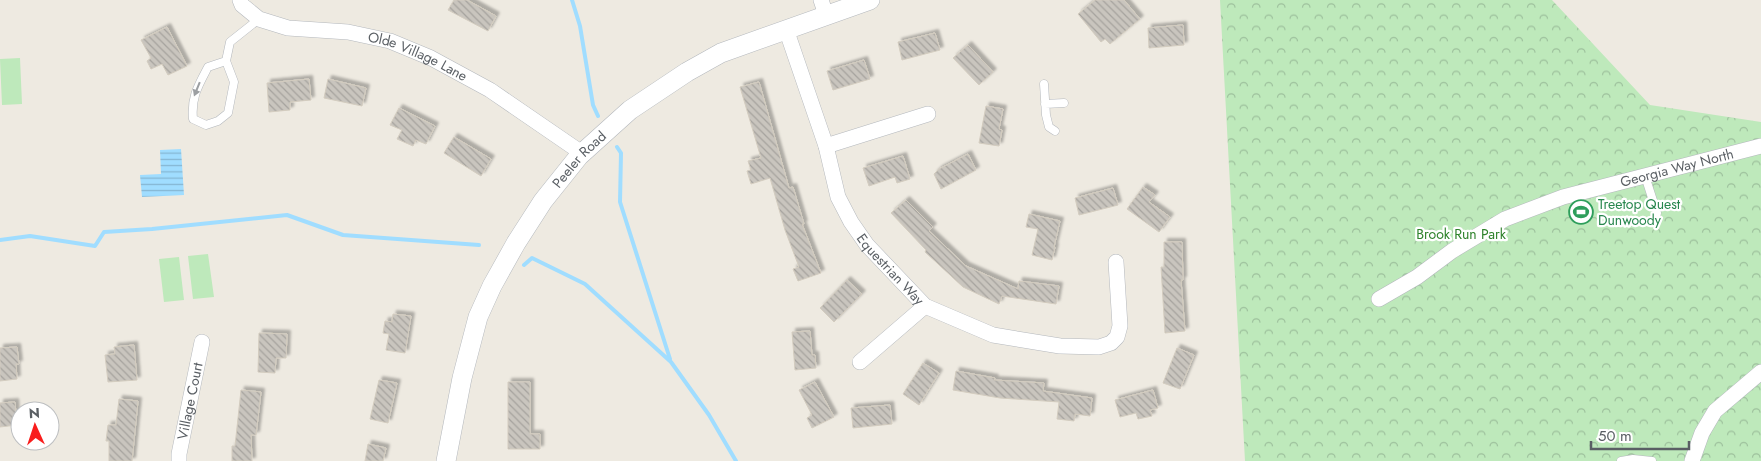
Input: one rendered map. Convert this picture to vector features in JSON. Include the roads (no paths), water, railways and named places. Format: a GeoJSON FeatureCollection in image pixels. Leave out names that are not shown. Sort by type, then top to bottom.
{"type":"FeatureCollection","features":[{"type":"Feature","properties":{"kind":"street","name":"Olde Village Lane"},"geometry":{"type":"LineString","coordinates":[[240,0],[242,5],[259,19],[288,28],[348,32],[390,41],[431,58],[490,90],[576,149],[580,156]]}},
{"type":"Feature","properties":{"kind":"street","name":"Peeler Road"},"geometry":{"type":"LineString","coordinates":[[446,461],[462,378],[478,316],[516,243],[543,201],[580,156],[630,110],[721,53],[786,29],[824,8],[870,0]]}},
{"type":"Feature","properties":{"kind":"street","name":"Equestrian Way"},"geometry":{"type":"LineString","coordinates":[[786,29],[826,146],[838,197],[867,245],[925,306],[993,335],[1060,346],[1098,346],[1111,343],[1116,337],[1120,326],[1116,262]]}},
{"type":"Feature","properties":{"kind":"street"},"geometry":{"type":"LineString","coordinates":[[826,146],[928,114]]}},
{"type":"Feature","properties":{"kind":"street","name":"Georgia Way North"},"geometry":{"type":"LineString","coordinates":[[1380,299],[1417,277],[1452,251],[1505,219],[1563,197],[1761,146]]}},
{"type":"Feature","properties":{"kind":"street"},"geometry":{"type":"LineString","coordinates":[[860,362],[925,306]]}},
{"type":"Feature","properties":{"kind":"street","name":"Village Court"},"geometry":{"type":"LineString","coordinates":[[179,461],[202,342]]}},
{"type":"Feature","properties":{"kind":"street"},"geometry":{"type":"LineString","coordinates":[[1692,461],[1702,433],[1715,410],[1761,372]]}},
{"type":"Feature","properties":{"kind":"lane"},"geometry":{"type":"LineString","coordinates":[[226,61],[208,67],[195,92],[192,105],[194,119],[206,125],[218,121],[228,113],[234,82],[226,61],[230,42],[259,19]]}},
{"type":"Feature","properties":{"kind":"lane"},"geometry":{"type":"LineString","coordinates":[[1044,84],[1048,127],[1055,131]]}},
{"type":"Feature","properties":{"kind":"lane"},"geometry":{"type":"LineString","coordinates":[[1045,104],[1064,103]]}},
{"type":"Feature","properties":{"kind":"lane"},"geometry":{"type":"LineString","coordinates":[[1645,176],[1657,213]]}},
{"type":"Feature","properties":{"kind":"lane"},"geometry":{"type":"LineString","coordinates":[[1621,461],[1633,459],[1652,461]]}},
{"type":"Feature","properties":{"kind":"water"},"geometry":{"type":"Polygon","coordinates":[[[181,149],[184,195],[142,197],[140,175],[161,174],[160,150],[181,149]]]}},
{"type":"Feature","properties":{"kind":"waterway"},"geometry":{"type":"LineString","coordinates":[[572,0],[580,26],[593,105],[598,116]]}},
{"type":"Feature","properties":{"kind":"waterway"},"geometry":{"type":"LineString","coordinates":[[617,147],[621,153],[620,202],[670,359]]}},
{"type":"Feature","properties":{"kind":"waterway"},"geometry":{"type":"LineString","coordinates":[[0,240],[30,236],[95,246],[104,232],[287,215],[343,235],[479,245]]}},
{"type":"Feature","properties":{"kind":"waterway"},"geometry":{"type":"LineString","coordinates":[[524,265],[532,258],[585,284],[671,362],[709,415],[736,461]]}},
{"type":"Feature","properties":{"kind":"place","name":"Treetop Quest Dunwoody"},"geometry":{"type":"Point","coordinates":[1581,212]}},
{"type":"Feature","properties":{"kind":"park label","name":"Brook Run Park"},"geometry":{"type":"Point","coordinates":[1461,234]}}]}
